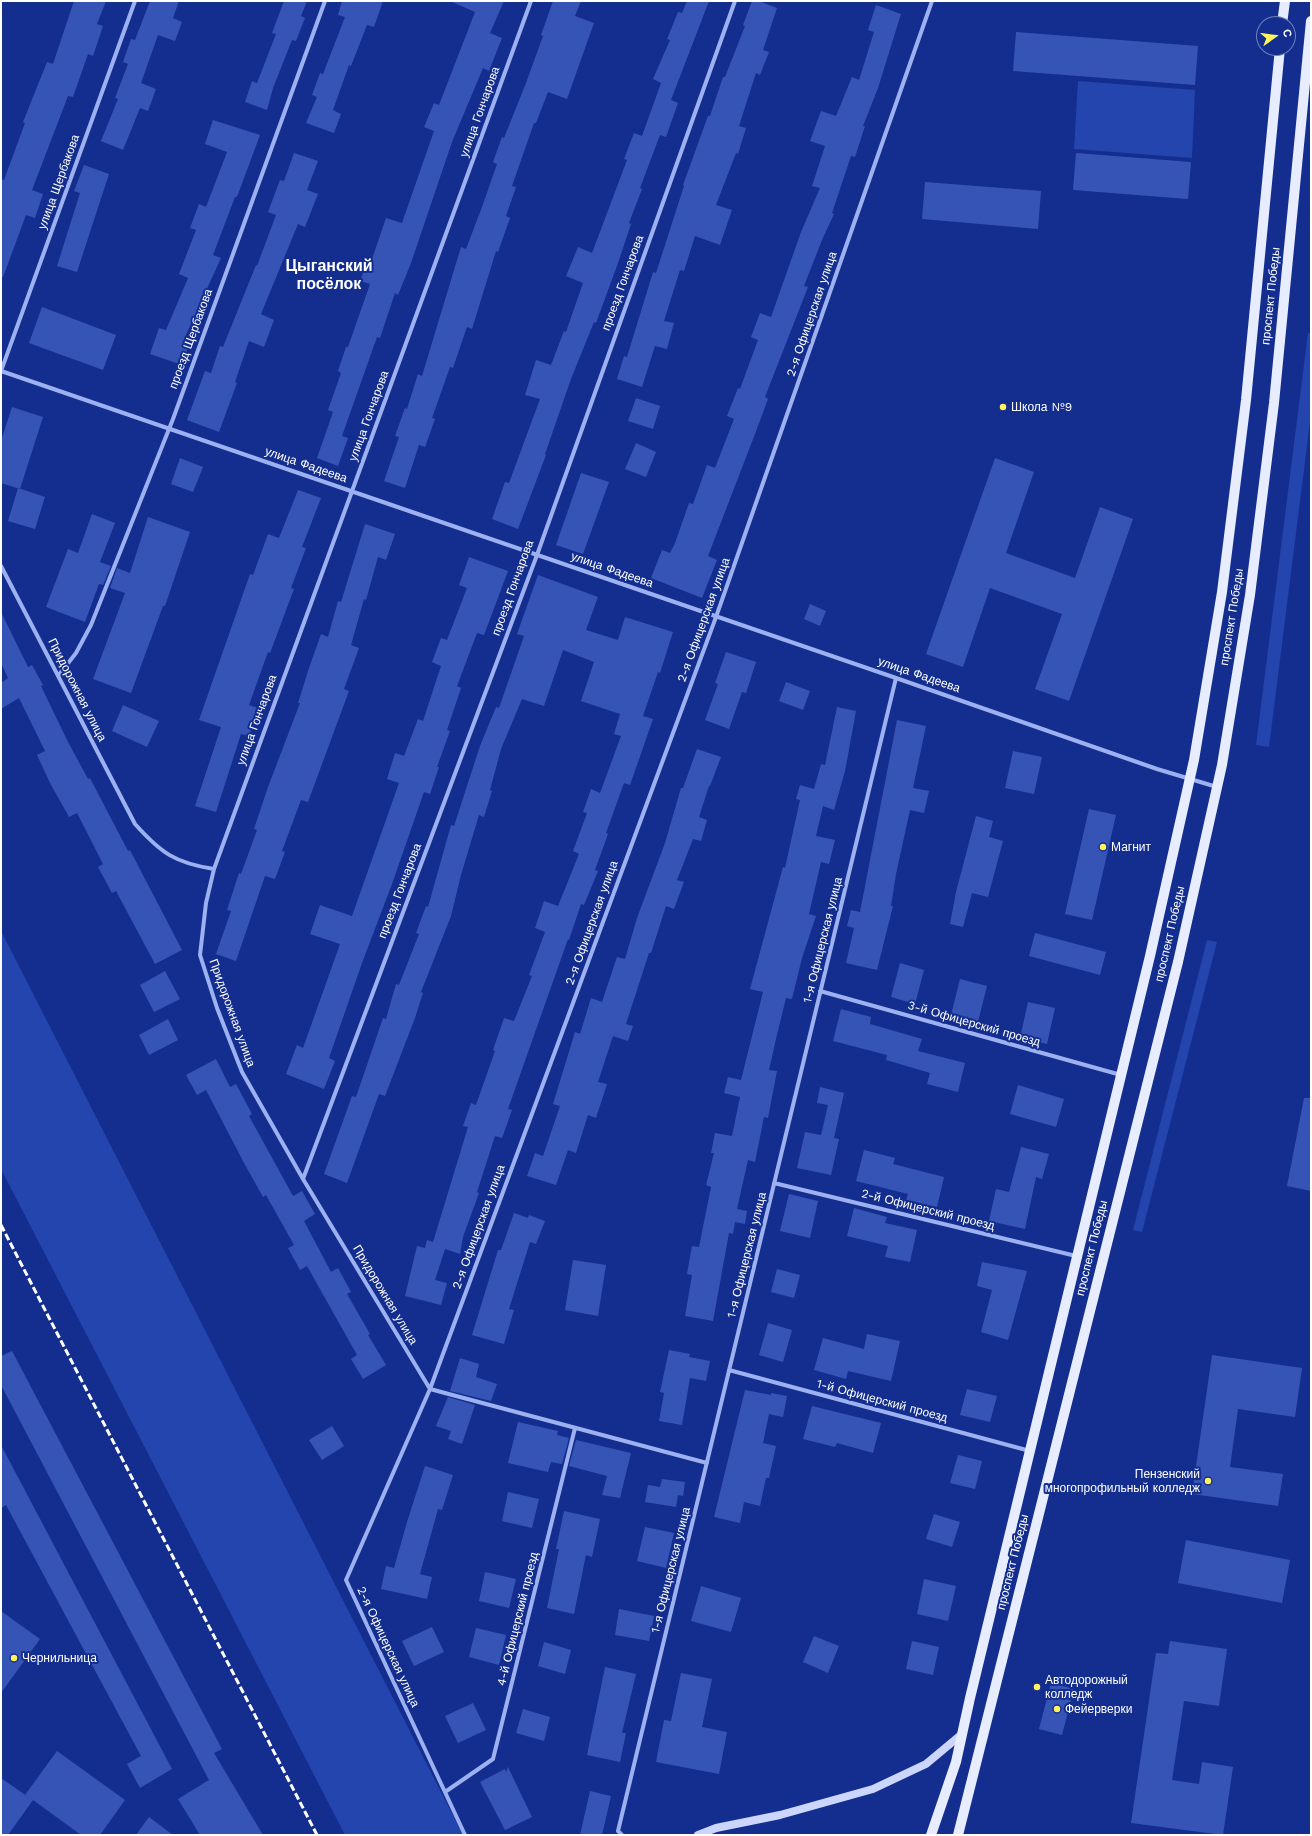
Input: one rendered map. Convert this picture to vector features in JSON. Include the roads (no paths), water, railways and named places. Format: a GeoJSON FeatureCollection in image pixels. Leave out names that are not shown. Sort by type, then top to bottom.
{"type":"FeatureCollection","features":[{"type":"Feature","properties":{"kind":"main road"},"geometry":{"type":"LineString","coordinates":[[1283,16],[1284,1]]}},
{"type":"Feature","properties":{"kind":"main road","name":"проспект Победы"},"geometry":{"type":"LineString","coordinates":[[958,1835],[1178,962],[1217,787],[1250,595],[1274,403],[1311,21]]}},
{"type":"Feature","properties":{"kind":"main road","name":"проспект Победы"},"geometry":{"type":"LineString","coordinates":[[931,1835],[956,1762],[1121,1075],[1190,779],[1222,592],[1245,408],[1279,56]]}},
{"type":"Feature","properties":{"kind":"main road"},"geometry":{"type":"LineString","coordinates":[[698,1835],[716,1828],[780,1815],[873,1790],[926,1764],[962,1734]]}},
{"type":"Feature","properties":{"kind":"street","name":"улица Щербакова"},"geometry":{"type":"LineString","coordinates":[[1,371],[135,1]]}},
{"type":"Feature","properties":{"kind":"street","name":"проезд Щербакова"},"geometry":{"type":"LineString","coordinates":[[58,676],[76,653],[91,625],[169,428],[325,1]]}},
{"type":"Feature","properties":{"kind":"street","name":"улица Гончарова"},"geometry":{"type":"LineString","coordinates":[[200,955],[206,903],[214,869],[531,1]]}},
{"type":"Feature","properties":{"kind":"street","name":"проезд Гончарова"},"geometry":{"type":"LineString","coordinates":[[303,1179],[536,555],[735,1]]}},
{"type":"Feature","properties":{"kind":"street","name":"2-я Офицерская улица"},"geometry":{"type":"LineString","coordinates":[[465,1835],[346,1580],[430,1389],[716,617],[932,1]]}},
{"type":"Feature","properties":{"kind":"street","name":"улица Фадеева"},"geometry":{"type":"LineString","coordinates":[[1,371],[716,617],[1217,787]]}},
{"type":"Feature","properties":{"kind":"street","name":"Придорожная улица"},"geometry":{"type":"LineString","coordinates":[[1,566],[135,824],[152,843],[173,858],[191,866],[214,869]]}},
{"type":"Feature","properties":{"kind":"street","name":"1-я Офицерская улица"},"geometry":{"type":"LineString","coordinates":[[622,1835],[618,1831],[896,678]]}},
{"type":"Feature","properties":{"kind":"street","name":"Придорожная улица"},"geometry":{"type":"LineString","coordinates":[[200,955],[217,1008],[242,1072],[303,1179],[430,1389]]}},
{"type":"Feature","properties":{"kind":"street","name":"3-й Офицерский проезд"},"geometry":{"type":"LineString","coordinates":[[820,991],[1121,1075]]}},
{"type":"Feature","properties":{"kind":"street","name":"2-й Офицерский проезд"},"geometry":{"type":"LineString","coordinates":[[774,1183],[1077,1257]]}},
{"type":"Feature","properties":{"kind":"street","name":"1-й Офицерский проезд"},"geometry":{"type":"LineString","coordinates":[[729,1370],[1030,1451]]}},
{"type":"Feature","properties":{"kind":"street"},"geometry":{"type":"LineString","coordinates":[[430,1389],[707,1464]]}},
{"type":"Feature","properties":{"kind":"street","name":"4-й Офицерский проезд"},"geometry":{"type":"LineString","coordinates":[[445,1792],[493,1759],[575,1428]]}},
{"type":"Feature","properties":{"kind":"railway"},"geometry":{"type":"LineString","coordinates":[[1,1225],[317,1835]]}},
{"type":"Feature","properties":{"kind":"place","name":"Школа №9"},"geometry":{"type":"Point","coordinates":[1003,407]}},
{"type":"Feature","properties":{"kind":"place","name":"Магнит"},"geometry":{"type":"Point","coordinates":[1103,847]}},
{"type":"Feature","properties":{"kind":"place","name":"Пензенский многопрофильный колледж"},"geometry":{"type":"Point","coordinates":[1208,1481]}},
{"type":"Feature","properties":{"kind":"place","name":"Чернильница"},"geometry":{"type":"Point","coordinates":[14,1658]}},
{"type":"Feature","properties":{"kind":"place","name":"Автодорожный колледж"},"geometry":{"type":"Point","coordinates":[1037,1687]}},
{"type":"Feature","properties":{"kind":"place","name":"Фейерверки"},"geometry":{"type":"Point","coordinates":[1057,1709]}},
{"type":"Feature","properties":{"kind":"district","name":"Цыганский посёлок"},"geometry":{"type":"Point","coordinates":[329,275]}}]}
